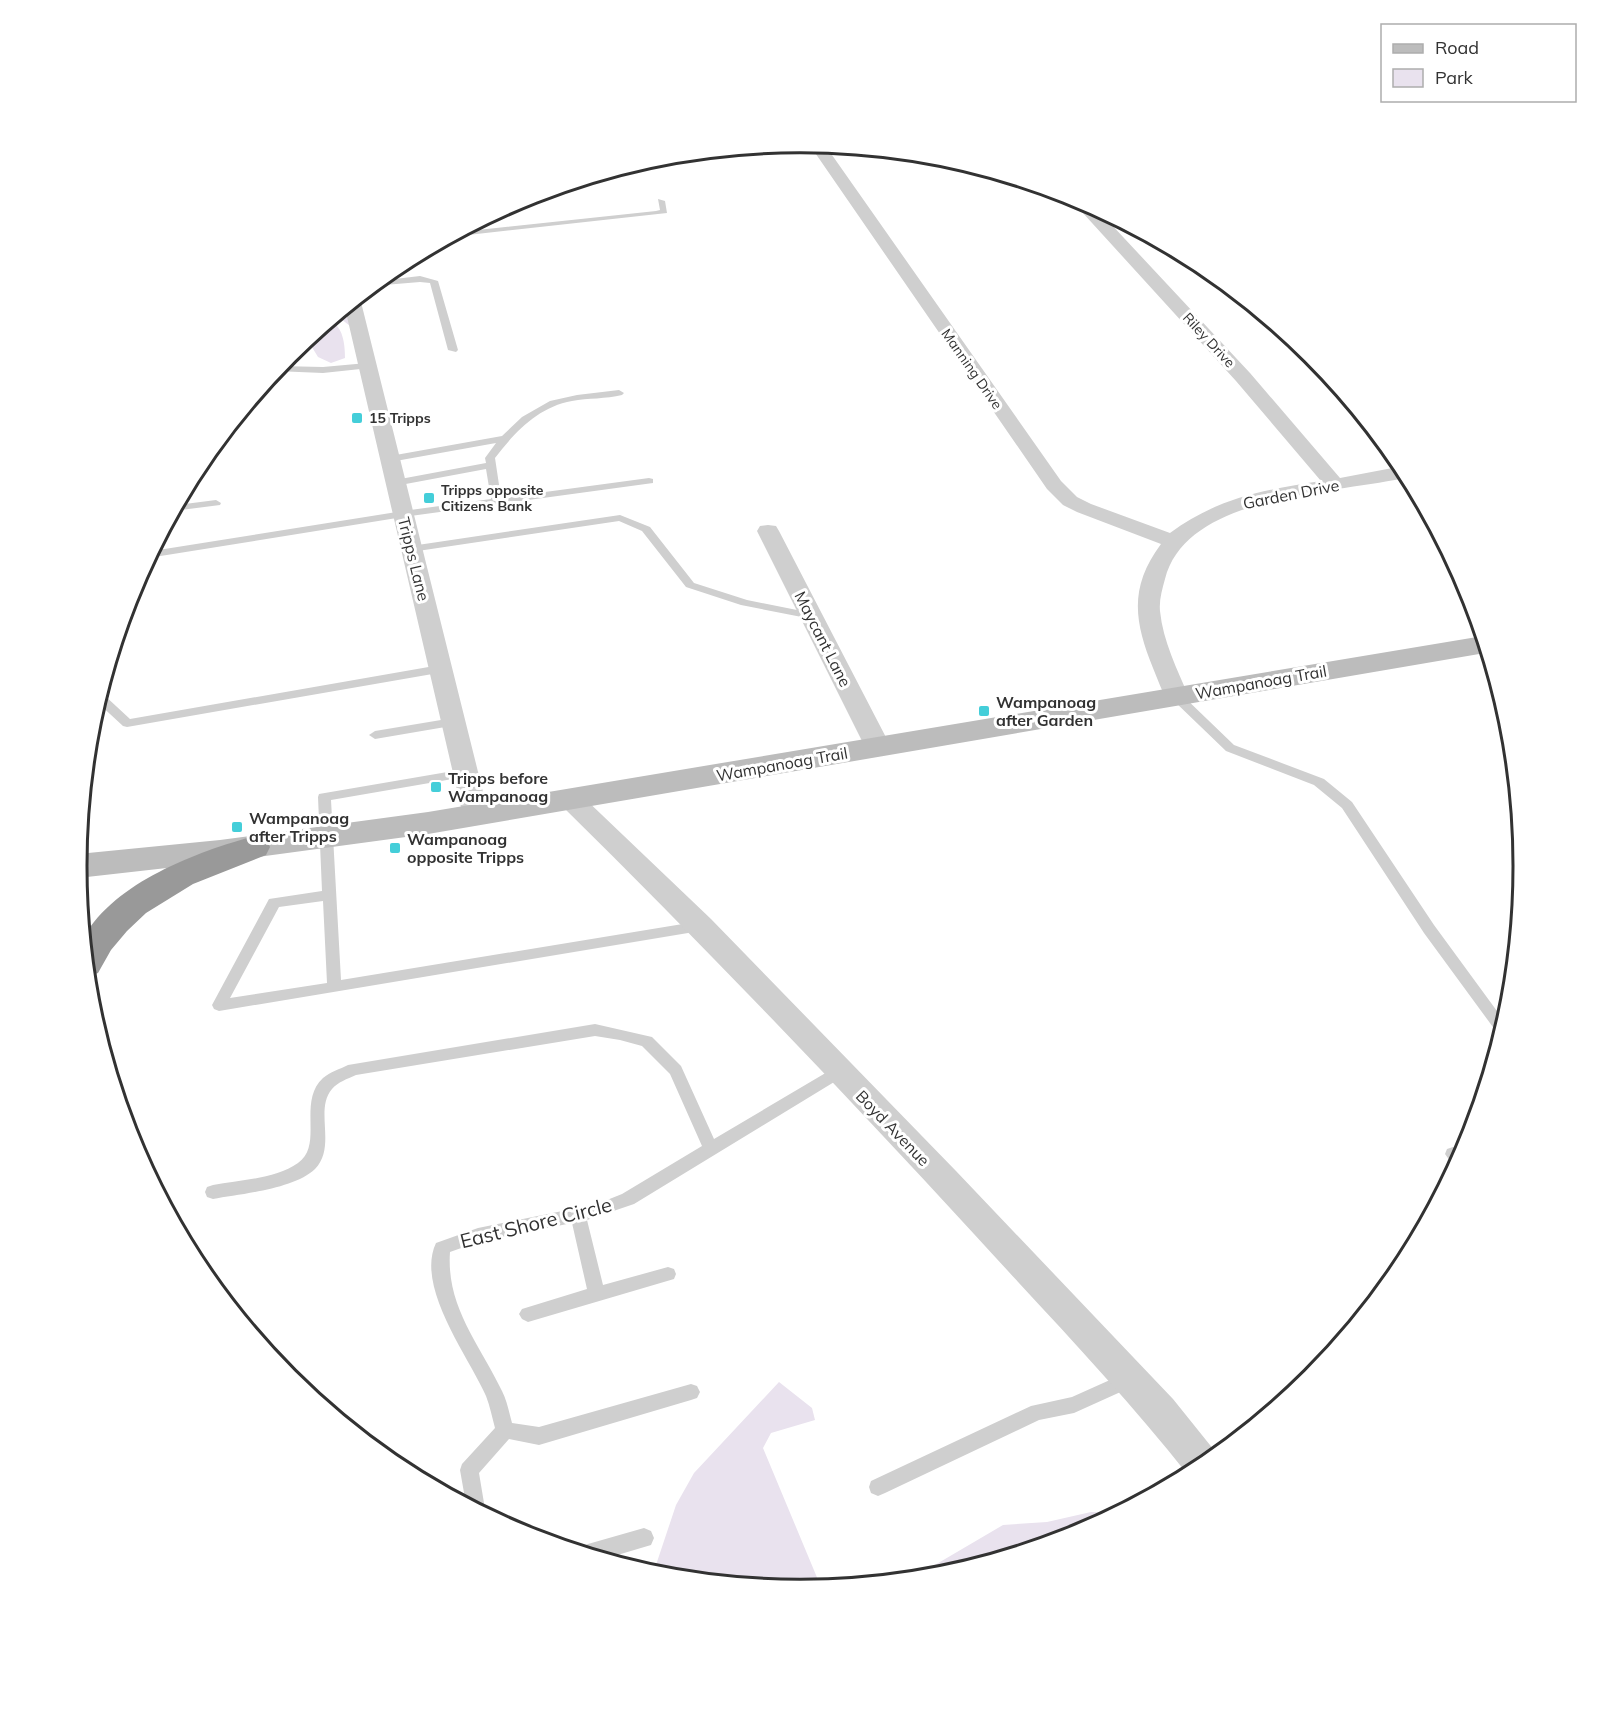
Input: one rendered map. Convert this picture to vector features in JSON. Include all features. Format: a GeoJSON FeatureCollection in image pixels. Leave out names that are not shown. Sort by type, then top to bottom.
{"type":"FeatureCollection","features":[{"type":"Feature","properties":{"kind":"highway"},"geometry":{"type":"LineString","coordinates":[[92,951],[111,927],[159,888],[214,860],[254,847]]}},
{"type":"Feature","properties":{"kind":"main road","name":"Wampanoag Trail"},"geometry":{"type":"LineString","coordinates":[[87,865],[326,838],[476,816],[1478,645]]}},
{"type":"Feature","properties":{"kind":"street","name":"Manning Drive"},"geometry":{"type":"LineString","coordinates":[[824,154],[1054,485],[1070,501],[1084,508],[1172,541]]}},
{"type":"Feature","properties":{"kind":"street","name":"Riley Drive"},"geometry":{"type":"LineString","coordinates":[[1097,218],[1244,377],[1335,485]]}},
{"type":"Feature","properties":{"kind":"street","name":"Tripps Lane"},"geometry":{"type":"LineString","coordinates":[[354,310],[476,816]]}},
{"type":"Feature","properties":{"kind":"street","name":"Garden Drive"},"geometry":{"type":"LineString","coordinates":[[1177,697],[1154,642],[1148,597],[1156,565],[1172,541],[1205,517],[1244,501],[1293,490],[1395,474]]}},
{"type":"Feature","properties":{"kind":"street","name":"Maycant Lane"},"geometry":{"type":"LineString","coordinates":[[768,531],[878,747]]}},
{"type":"Feature","properties":{"kind":"street","name":"Boyd Avenue"},"geometry":{"type":"LineString","coordinates":[[571,800],[701,926],[945,1181],[1160,1411],[1198,1458]]}},
{"type":"Feature","properties":{"kind":"lane"},"geometry":{"type":"LineString","coordinates":[[474,233],[657,213],[664,211],[660,201]]}},
{"type":"Feature","properties":{"kind":"lane"},"geometry":{"type":"LineString","coordinates":[[391,282],[420,279],[434,281],[453,350]]}},
{"type":"Feature","properties":{"kind":"lane"},"geometry":{"type":"LineString","coordinates":[[289,369],[323,370],[367,366]]}},
{"type":"Feature","properties":{"kind":"lane"},"geometry":{"type":"LineString","coordinates":[[496,501],[490,458],[503,439],[529,417],[554,403],[619,393]]}},
{"type":"Feature","properties":{"kind":"lane"},"geometry":{"type":"LineString","coordinates":[[390,459],[503,439]]}},
{"type":"Feature","properties":{"kind":"lane"},"geometry":{"type":"LineString","coordinates":[[395,483],[491,465]]}},
{"type":"Feature","properties":{"kind":"lane"},"geometry":{"type":"LineString","coordinates":[[160,553],[403,514],[649,480]]}},
{"type":"Feature","properties":{"kind":"lane"},"geometry":{"type":"LineString","coordinates":[[184,507],[216,503]]}},
{"type":"Feature","properties":{"kind":"lane"},"geometry":{"type":"LineString","coordinates":[[411,549],[620,518],[646,529],[690,585],[745,603],[812,616]]}},
{"type":"Feature","properties":{"kind":"lane"},"geometry":{"type":"LineString","coordinates":[[106,704],[127,723],[440,669]]}},
{"type":"Feature","properties":{"kind":"lane"},"geometry":{"type":"LineString","coordinates":[[1177,697],[1230,748],[1319,782],[1347,805],[1429,929],[1496,1020]]}},
{"type":"Feature","properties":{"kind":"lane"},"geometry":{"type":"LineString","coordinates":[[375,735],[453,722]]}},
{"type":"Feature","properties":{"kind":"lane"},"geometry":{"type":"LineString","coordinates":[[334,987],[324,797],[465,773]]}},
{"type":"Feature","properties":{"kind":"lane"},"geometry":{"type":"LineString","coordinates":[[329,895],[274,903],[219,1005],[701,926]]}},
{"type":"Feature","properties":{"kind":"lane"},"geometry":{"type":"LineString","coordinates":[[213,1192],[285,1177],[310,1162],[317,1144],[318,1104],[327,1084],[353,1069],[595,1030],[647,1041],[663,1055],[676,1070],[711,1149]]}},
{"type":"Feature","properties":{"kind":"lane","name":"East Shore Circle"},"geometry":{"type":"LineString","coordinates":[[505,1430],[495,1395],[455,1323],[440,1273],[442,1248],[478,1235],[598,1211],[628,1199],[839,1072]]}},
{"type":"Feature","properties":{"kind":"lane"},"geometry":{"type":"LineString","coordinates":[[578,1215],[597,1295]]}},
{"type":"Feature","properties":{"kind":"lane"},"geometry":{"type":"LineString","coordinates":[[528,1314],[668,1275]]}},
{"type":"Feature","properties":{"kind":"lane"},"geometry":{"type":"LineString","coordinates":[[878,1487],[1037,1412],[1074,1405],[1130,1379]]}},
{"type":"Feature","properties":{"kind":"lane"},"geometry":{"type":"LineString","coordinates":[[474,1499],[469,1470],[505,1430],[539,1436],[691,1392]]}},
{"type":"Feature","properties":{"kind":"lane"},"geometry":{"type":"LineString","coordinates":[[601,1550],[644,1538]]}},
{"type":"Feature","properties":{"kind":"green space"},"geometry":{"type":"Polygon","coordinates":[[[353,311],[354,329],[342,320],[353,311]]]}},
{"type":"Feature","properties":{"kind":"green space"},"geometry":{"type":"Polygon","coordinates":[[[336,325],[344,341],[345,358],[331,363],[318,357],[312,347],[336,325]]]}},
{"type":"Feature","properties":{"kind":"green space"},"geometry":{"type":"Polygon","coordinates":[[[779,1382],[812,1408],[815,1420],[771,1433],[763,1448],[817,1578],[753,1577],[707,1573],[656,1564],[676,1505],[694,1473],[779,1382]]]}},
{"type":"Feature","properties":{"kind":"green space"},"geometry":{"type":"Polygon","coordinates":[[[1091,1512],[1100,1512],[1029,1541],[985,1555],[933,1566],[1003,1525],[1047,1522],[1091,1512]]]}},
{"type":"Feature","properties":{"kind":"place","name":"15 Tripps"},"geometry":{"type":"Point","coordinates":[357,418]}},
{"type":"Feature","properties":{"kind":"place","name":"Tripps opposite Citizens Bank"},"geometry":{"type":"Point","coordinates":[429,498]}},
{"type":"Feature","properties":{"kind":"place","name":"Wampanoag after Garden"},"geometry":{"type":"Point","coordinates":[984,711]}},
{"type":"Feature","properties":{"kind":"place","name":"Tripps before Wampanoag"},"geometry":{"type":"Point","coordinates":[436,787]}},
{"type":"Feature","properties":{"kind":"place","name":"Wampanoag after Tripps"},"geometry":{"type":"Point","coordinates":[237,827]}},
{"type":"Feature","properties":{"kind":"place","name":"Wampanoag opposite Tripps"},"geometry":{"type":"Point","coordinates":[395,848]}}]}
